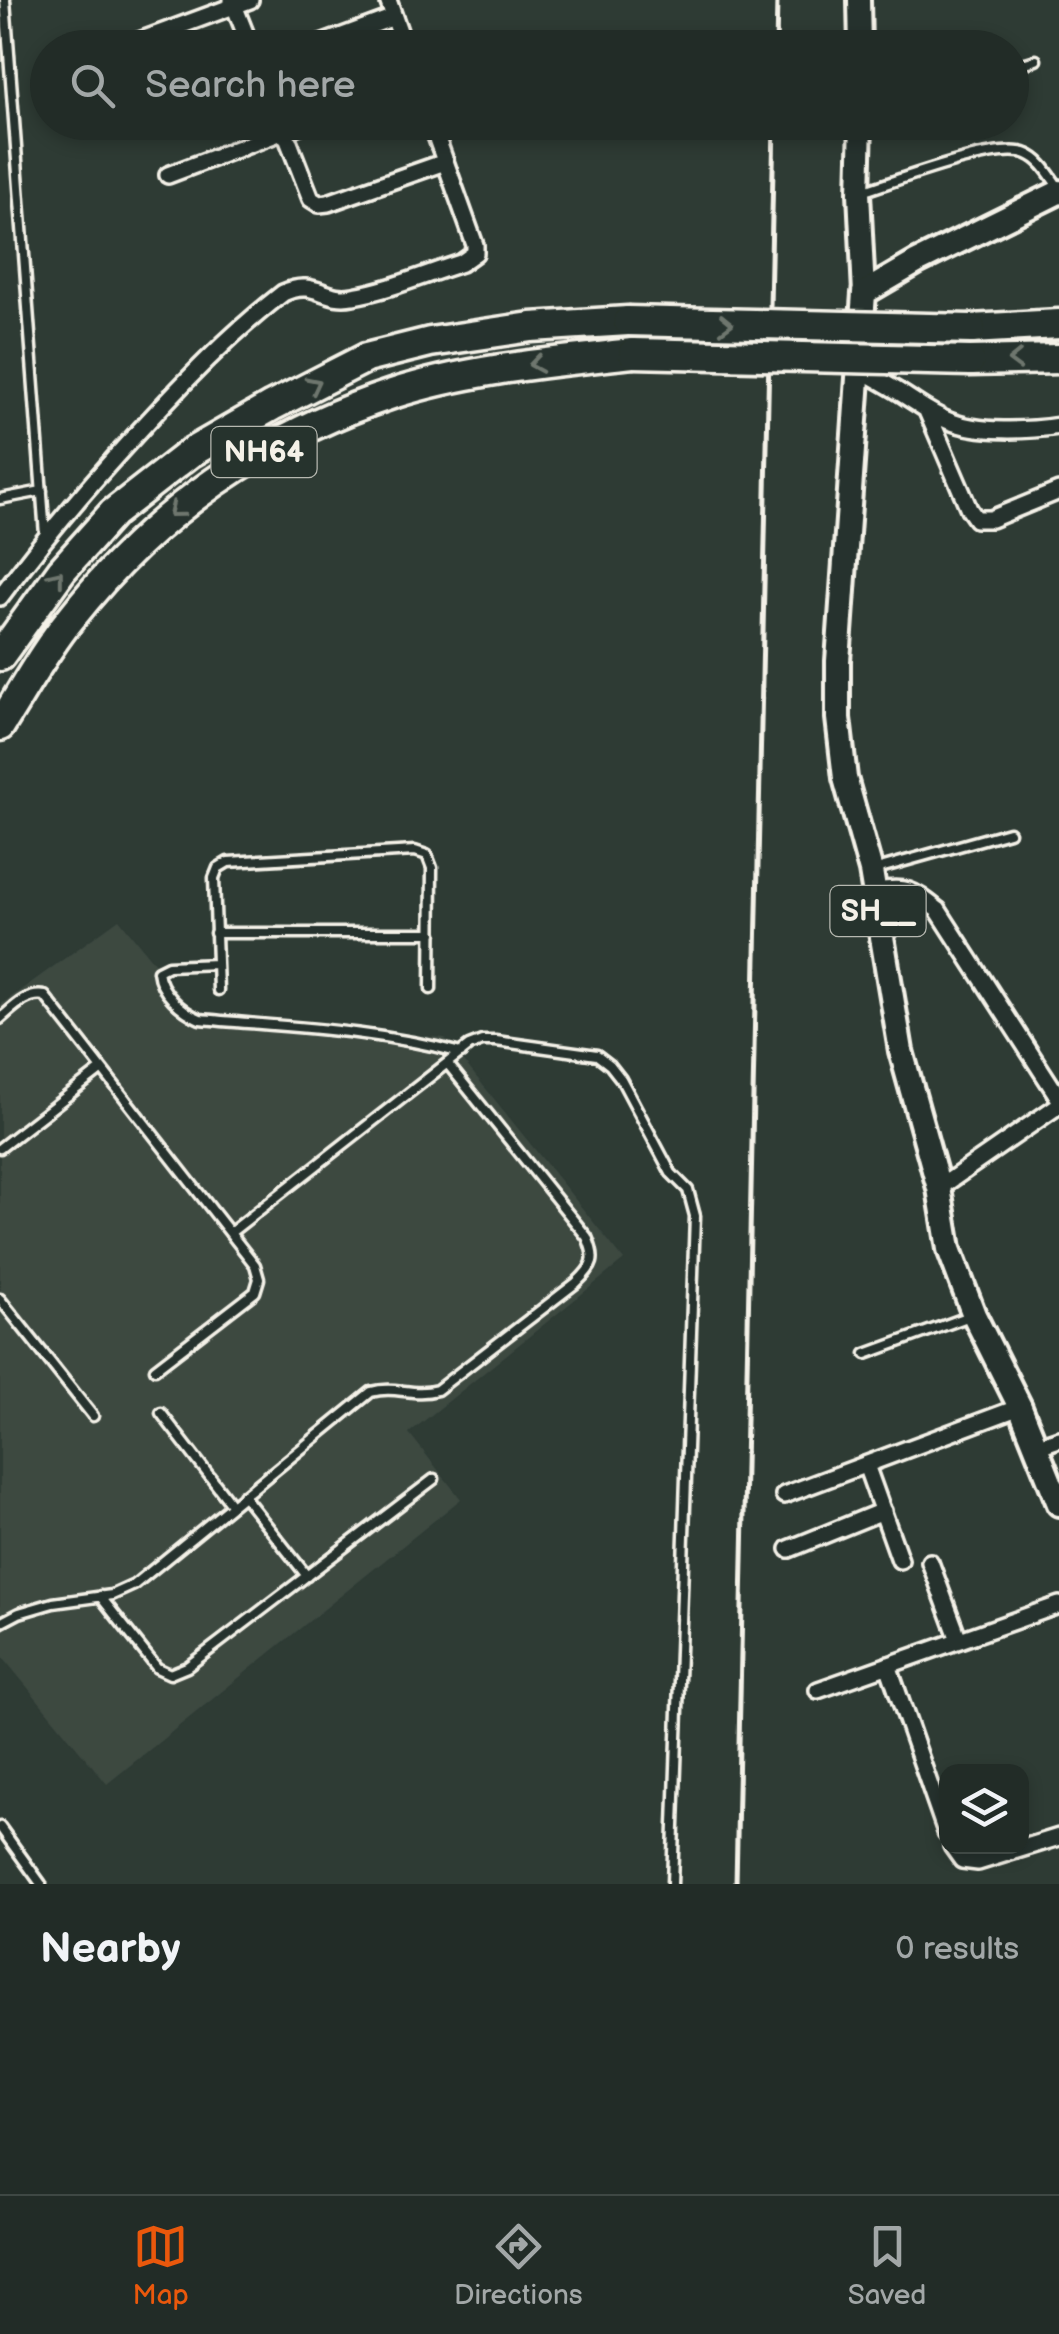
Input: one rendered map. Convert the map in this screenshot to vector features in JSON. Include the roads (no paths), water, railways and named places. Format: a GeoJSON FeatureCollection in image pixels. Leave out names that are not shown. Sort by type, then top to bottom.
{"type":"FeatureCollection","features":[{"type":"Feature","properties":{"kind":"highway","name":"NH64"},"geometry":{"type":"LineString","coordinates":[[0,656],[62,570],[113,513],[190,453],[366,358],[430,342],[531,327],[628,322],[971,329],[1059,324]]}},
{"type":"Feature","properties":{"kind":"highway","name":"NH64"},"geometry":{"type":"LineString","coordinates":[[0,726],[70,619],[116,565],[170,514],[257,455],[320,421],[394,393],[484,372],[633,353],[970,361],[1059,359]]}},
{"type":"Feature","properties":{"kind":"main road"},"geometry":{"type":"LineString","coordinates":[[859,0],[860,30]]}},
{"type":"Feature","properties":{"kind":"main road"},"geometry":{"type":"LineString","coordinates":[[861,140],[864,294],[917,262],[1059,190]]}},
{"type":"Feature","properties":{"kind":"main road","name":"SH__"},"geometry":{"type":"LineString","coordinates":[[864,294],[838,661],[844,778],[873,881],[900,1051],[938,1188],[950,1249],[974,1315],[1020,1407],[1059,1504]]}},
{"type":"Feature","properties":{"kind":"street"},"geometry":{"type":"LineString","coordinates":[[388,0],[399,30]]}},
{"type":"Feature","properties":{"kind":"street"},"geometry":{"type":"LineString","coordinates":[[166,30],[238,2],[246,30]]}},
{"type":"Feature","properties":{"kind":"street"},"geometry":{"type":"LineString","coordinates":[[359,30],[394,17]]}},
{"type":"Feature","properties":{"kind":"street"},"geometry":{"type":"LineString","coordinates":[[168,174],[250,140]]}},
{"type":"Feature","properties":{"kind":"street"},"geometry":{"type":"LineString","coordinates":[[287,140],[311,198],[319,204],[445,162]]}},
{"type":"Feature","properties":{"kind":"street"},"geometry":{"type":"LineString","coordinates":[[0,596],[104,469],[188,378],[283,293],[302,286],[330,295],[355,296],[475,254],[437,140]]}},
{"type":"Feature","properties":{"kind":"street"},"geometry":{"type":"LineString","coordinates":[[859,369],[927,411],[972,428],[1059,426]]}},
{"type":"Feature","properties":{"kind":"street"},"geometry":{"type":"LineString","coordinates":[[927,411],[969,510],[976,518],[991,519],[1059,491]]}},
{"type":"Feature","properties":{"kind":"street"},"geometry":{"type":"LineString","coordinates":[[873,881],[918,894],[938,910],[1059,1101],[938,1188]]}},
{"type":"Feature","properties":{"kind":"street"},"geometry":{"type":"LineString","coordinates":[[784,1495],[1020,1407]]}},
{"type":"Feature","properties":{"kind":"street"},"geometry":{"type":"LineString","coordinates":[[1036,1447],[1059,1439]]}},
{"type":"Feature","properties":{"kind":"street"},"geometry":{"type":"LineString","coordinates":[[866,1464],[900,1560]]}},
{"type":"Feature","properties":{"kind":"street"},"geometry":{"type":"LineString","coordinates":[[789,1549],[882,1510]]}},
{"type":"Feature","properties":{"kind":"street"},"geometry":{"type":"LineString","coordinates":[[930,1562],[959,1640]]}},
{"type":"Feature","properties":{"kind":"street"},"geometry":{"type":"LineString","coordinates":[[818,1690],[1059,1605]]}},
{"type":"Feature","properties":{"kind":"street"},"geometry":{"type":"LineString","coordinates":[[888,1665],[939,1812]]}},
{"type":"Feature","properties":{"kind":"street"},"geometry":{"type":"LineString","coordinates":[[1029,1846],[1059,1837]]}},
{"type":"Feature","properties":{"kind":"street"},"geometry":{"type":"LineString","coordinates":[[958,1854],[962,1860],[978,1862],[1004,1854]]}},
{"type":"Feature","properties":{"kind":"lane"},"geometry":{"type":"LineString","coordinates":[[6,0],[45,539]]}},
{"type":"Feature","properties":{"kind":"lane"},"geometry":{"type":"LineString","coordinates":[[1029,62],[1036,60]]}},
{"type":"Feature","properties":{"kind":"lane"},"geometry":{"type":"LineString","coordinates":[[0,129],[15,127]]}},
{"type":"Feature","properties":{"kind":"lane"},"geometry":{"type":"LineString","coordinates":[[860,193],[974,157],[1012,150],[1041,163],[1059,190]]}},
{"type":"Feature","properties":{"kind":"lane"},"geometry":{"type":"LineString","coordinates":[[0,499],[42,492]]}},
{"type":"Feature","properties":{"kind":"lane"},"geometry":{"type":"LineString","coordinates":[[873,881],[1008,832]]}},
{"type":"Feature","properties":{"kind":"lane"},"geometry":{"type":"LineString","coordinates":[[218,990],[214,878],[218,868],[228,862],[415,851],[427,856],[432,868],[431,989]]}},
{"type":"Feature","properties":{"kind":"lane"},"geometry":{"type":"LineString","coordinates":[[215,933],[432,933]]}},
{"type":"Feature","properties":{"kind":"lane"},"geometry":{"type":"LineString","coordinates":[[217,964],[168,966],[158,971],[159,982],[184,1012],[200,1019],[367,1033],[461,1052]]}},
{"type":"Feature","properties":{"kind":"lane"},"geometry":{"type":"LineString","coordinates":[[0,1019],[26,998],[45,996],[254,1265],[259,1278],[255,1292],[155,1368]]}},
{"type":"Feature","properties":{"kind":"lane"},"geometry":{"type":"LineString","coordinates":[[230,1233],[461,1052],[482,1041],[597,1055],[621,1079],[671,1173],[688,1190],[694,1206],[672,1884]]}},
{"type":"Feature","properties":{"kind":"lane"},"geometry":{"type":"LineString","coordinates":[[0,1623],[53,1603],[112,1595],[134,1585],[371,1392],[386,1388],[422,1394],[436,1390],[590,1269],[594,1254],[587,1237],[447,1063]]}},
{"type":"Feature","properties":{"kind":"lane"},"geometry":{"type":"LineString","coordinates":[[0,1148],[102,1069]]}},
{"type":"Feature","properties":{"kind":"lane"},"geometry":{"type":"LineString","coordinates":[[0,1300],[92,1416]]}},
{"type":"Feature","properties":{"kind":"lane"},"geometry":{"type":"LineString","coordinates":[[866,1354],[974,1315]]}},
{"type":"Feature","properties":{"kind":"lane"},"geometry":{"type":"LineString","coordinates":[[161,1413],[231,1504]]}},
{"type":"Feature","properties":{"kind":"lane"},"geometry":{"type":"LineString","coordinates":[[100,1596],[157,1668],[170,1674],[187,1667],[434,1479]]}},
{"type":"Feature","properties":{"kind":"lane"},"geometry":{"type":"LineString","coordinates":[[243,1495],[307,1576]]}},
{"type":"Feature","properties":{"kind":"lane"},"geometry":{"type":"LineString","coordinates":[[0,1827],[42,1884]]}},
{"type":"Feature","properties":{"kind":"railway"},"geometry":{"type":"LineString","coordinates":[[776,30],[777,0]]}},
{"type":"Feature","properties":{"kind":"railway"},"geometry":{"type":"LineString","coordinates":[[736,1884],[774,140]]}}]}
